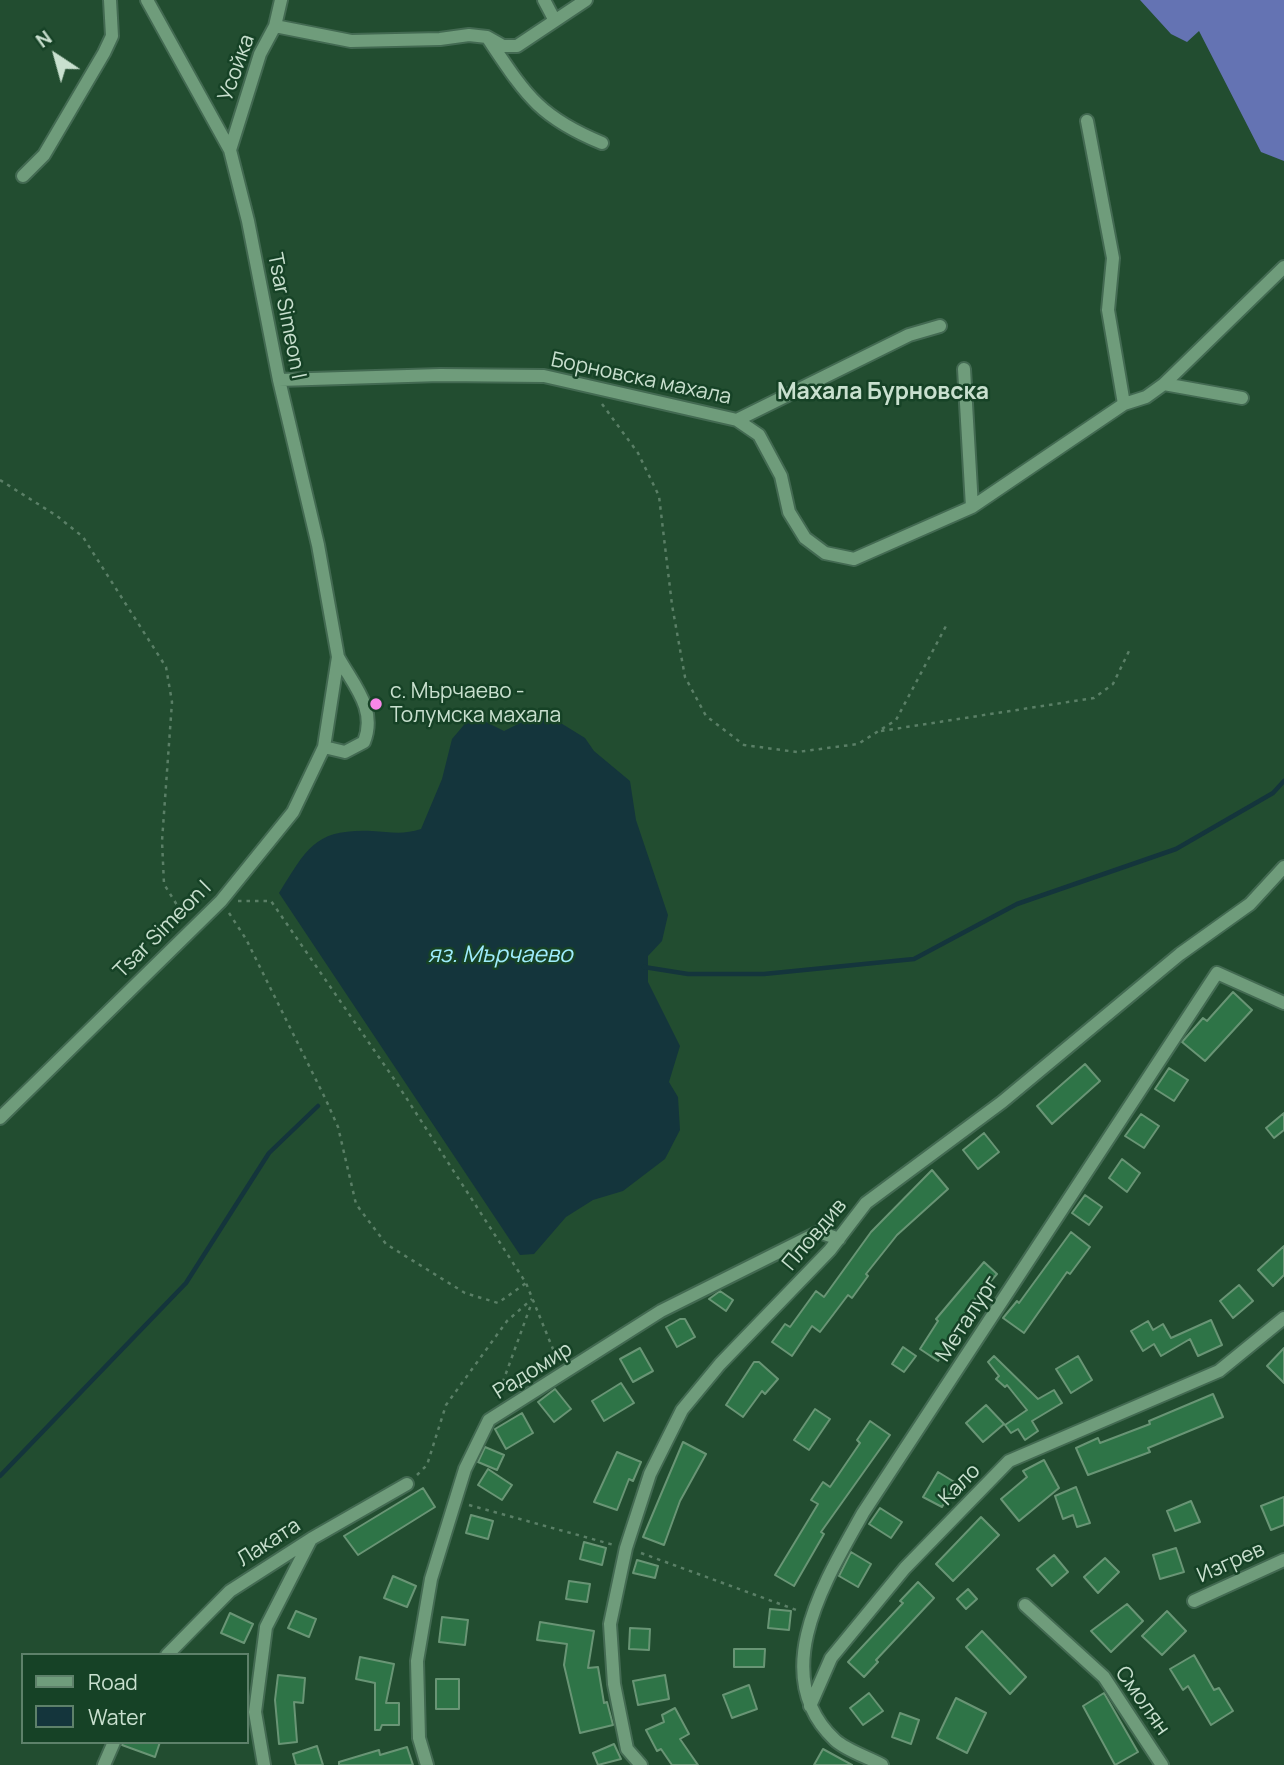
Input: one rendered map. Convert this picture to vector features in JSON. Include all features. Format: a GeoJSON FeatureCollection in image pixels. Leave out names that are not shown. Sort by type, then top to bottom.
{"type":"FeatureCollection","features":[{"type":"Feature","properties":{"kind":"street"},"geometry":{"type":"LineString","coordinates":[[23,176],[44,155],[104,53],[112,36],[110,0]]}},
{"type":"Feature","properties":{"kind":"street","name":"Tsar Simeon I"},"geometry":{"type":"LineString","coordinates":[[0,1118],[221,901],[293,812],[324,747],[338,657],[318,545],[279,380],[248,221],[229,150],[147,0]]}},
{"type":"Feature","properties":{"kind":"street","name":"Усойка"},"geometry":{"type":"LineString","coordinates":[[229,150],[260,54],[275,26],[281,0]]}},
{"type":"Feature","properties":{"kind":"street"},"geometry":{"type":"LineString","coordinates":[[544,0],[554,19]]}},
{"type":"Feature","properties":{"kind":"street"},"geometry":{"type":"LineString","coordinates":[[275,26],[351,41],[440,39],[469,35],[487,37],[503,46],[517,46],[586,0]]}},
{"type":"Feature","properties":{"kind":"street"},"geometry":{"type":"LineString","coordinates":[[487,37],[527,96],[564,127],[603,143]]}},
{"type":"Feature","properties":{"kind":"street"},"geometry":{"type":"LineString","coordinates":[[1087,121],[1113,258],[1108,310],[1124,404]]}},
{"type":"Feature","properties":{"kind":"street","name":"Борновска махала"},"geometry":{"type":"LineString","coordinates":[[279,380],[440,375],[544,376],[737,420],[758,435],[781,476],[789,512],[805,538],[825,553],[854,559],[972,507],[1124,404],[1146,397],[1164,384],[1284,267]]}},
{"type":"Feature","properties":{"kind":"street"},"geometry":{"type":"LineString","coordinates":[[737,420],[909,335],[940,326]]}},
{"type":"Feature","properties":{"kind":"street"},"geometry":{"type":"LineString","coordinates":[[964,369],[972,507]]}},
{"type":"Feature","properties":{"kind":"street"},"geometry":{"type":"LineString","coordinates":[[1164,384],[1242,398]]}},
{"type":"Feature","properties":{"kind":"street"},"geometry":{"type":"LineString","coordinates":[[324,747],[345,751],[364,741],[370,726],[368,709],[338,657]]}},
{"type":"Feature","properties":{"kind":"street","name":"Пловдив"},"geometry":{"type":"LineString","coordinates":[[641,1765],[627,1749],[614,1684],[610,1624],[626,1548],[650,1474],[681,1410],[720,1364],[839,1239],[866,1203],[1002,1102],[1180,954],[1250,904],[1284,867]]}},
{"type":"Feature","properties":{"kind":"street","name":"Металург"},"geometry":{"type":"LineString","coordinates":[[810,1706],[805,1673],[806,1642],[810,1615],[819,1592],[863,1513],[1217,973],[1284,1003]]}},
{"type":"Feature","properties":{"kind":"street","name":"Радомир"},"geometry":{"type":"LineString","coordinates":[[427,1765],[419,1738],[417,1661],[431,1579],[465,1469],[489,1420],[564,1376],[661,1311],[723,1278],[820,1232],[839,1239]]}},
{"type":"Feature","properties":{"kind":"street","name":"Кало"},"geometry":{"type":"LineString","coordinates":[[810,1706],[831,1658],[905,1568],[1009,1461],[1219,1371],[1284,1318]]}},
{"type":"Feature","properties":{"kind":"street","name":"Лаката"},"geometry":{"type":"LineString","coordinates":[[169,1653],[230,1591],[311,1539],[407,1484]]}},
{"type":"Feature","properties":{"kind":"street"},"geometry":{"type":"LineString","coordinates":[[264,1765],[255,1712],[266,1626],[311,1539]]}},
{"type":"Feature","properties":{"kind":"street","name":"Изгрев"},"geometry":{"type":"LineString","coordinates":[[1194,1601],[1284,1560]]}},
{"type":"Feature","properties":{"kind":"street","name":"Смолян"},"geometry":{"type":"LineString","coordinates":[[1025,1605],[1104,1677],[1162,1765]]}},
{"type":"Feature","properties":{"kind":"street"},"geometry":{"type":"LineString","coordinates":[[810,1706],[835,1741],[882,1765]]}},
{"type":"Feature","properties":{"kind":"street"},"geometry":{"type":"LineString","coordinates":[[104,1765],[113,1744]]}},
{"type":"Feature","properties":{"kind":"path"},"geometry":{"type":"LineString","coordinates":[[590,388],[638,453],[659,496],[672,605],[685,677],[706,716],[744,746],[797,752],[858,744],[896,720],[946,626]]}},
{"type":"Feature","properties":{"kind":"path"},"geometry":{"type":"LineString","coordinates":[[0,480],[57,516],[83,537],[166,667],[172,702],[162,841],[164,884],[192,929]]}},
{"type":"Feature","properties":{"kind":"path"},"geometry":{"type":"LineString","coordinates":[[878,732],[1094,698],[1113,684],[1129,651]]}},
{"type":"Feature","properties":{"kind":"path"},"geometry":{"type":"LineString","coordinates":[[221,901],[246,939],[327,1100],[338,1127],[356,1204],[386,1244],[465,1293],[498,1303],[526,1283]]}},
{"type":"Feature","properties":{"kind":"path"},"geometry":{"type":"LineString","coordinates":[[221,901],[271,901],[394,1079],[526,1283],[564,1376]]}},
{"type":"Feature","properties":{"kind":"path"},"geometry":{"type":"LineString","coordinates":[[489,1420],[533,1298]]}},
{"type":"Feature","properties":{"kind":"path"},"geometry":{"type":"LineString","coordinates":[[407,1484],[427,1465],[446,1405],[506,1321],[533,1298]]}},
{"type":"Feature","properties":{"kind":"shaded area"},"geometry":{"type":"Polygon","coordinates":[[[1140,0],[1284,0],[1284,161],[1261,152],[1199,31],[1187,42],[1171,34],[1140,0]]]}},
{"type":"Feature","properties":{"kind":"water","name":"яз. Мърчаево"},"geometry":{"type":"Polygon","coordinates":[[[538,714],[551,717],[585,738],[594,751],[630,781],[636,820],[668,915],[662,941],[648,956],[648,982],[680,1046],[669,1082],[678,1097],[680,1130],[665,1159],[623,1191],[593,1200],[566,1217],[534,1254],[520,1255],[279,893],[306,853],[325,838],[353,831],[402,833],[421,829],[442,779],[452,739],[469,719],[482,720],[504,731],[538,714]]]}},
{"type":"Feature","properties":{"kind":"building"},"geometry":{"type":"Polygon","coordinates":[[[1233,992],[1252,1010],[1205,1061],[1182,1042],[1203,1018],[1207,1021],[1233,992]]]}},
{"type":"Feature","properties":{"kind":"building"},"geometry":{"type":"Polygon","coordinates":[[[1085,1064],[1100,1081],[1052,1124],[1037,1106],[1085,1064]]]}},
{"type":"Feature","properties":{"kind":"building"},"geometry":{"type":"Polygon","coordinates":[[[1169,1068],[1188,1080],[1174,1101],[1155,1089],[1169,1068]]]}},
{"type":"Feature","properties":{"kind":"building"},"geometry":{"type":"Polygon","coordinates":[[[1284,1113],[1284,1130],[1274,1138],[1266,1128],[1284,1113]]]}},
{"type":"Feature","properties":{"kind":"building"},"geometry":{"type":"Polygon","coordinates":[[[1141,1114],[1159,1126],[1144,1148],[1125,1136],[1141,1114]]]}},
{"type":"Feature","properties":{"kind":"building"},"geometry":{"type":"Polygon","coordinates":[[[984,1133],[999,1152],[978,1169],[963,1150],[984,1133]]]}},
{"type":"Feature","properties":{"kind":"building"},"geometry":{"type":"Polygon","coordinates":[[[1122,1159],[1140,1173],[1127,1192],[1109,1178],[1122,1159]]]}},
{"type":"Feature","properties":{"kind":"building"},"geometry":{"type":"Polygon","coordinates":[[[932,1170],[948,1189],[897,1235],[866,1274],[868,1276],[852,1298],[848,1295],[820,1332],[812,1326],[792,1356],[772,1342],[785,1324],[790,1327],[816,1291],[824,1297],[871,1232],[932,1170]]]}},
{"type":"Feature","properties":{"kind":"building"},"geometry":{"type":"Polygon","coordinates":[[[1085,1195],[1102,1207],[1089,1225],[1072,1213],[1085,1195]]]}},
{"type":"Feature","properties":{"kind":"building"},"geometry":{"type":"Polygon","coordinates":[[[1071,1232],[1090,1247],[1070,1274],[1067,1272],[1024,1333],[1003,1318],[1017,1301],[1019,1303],[1071,1232]]]}},
{"type":"Feature","properties":{"kind":"building"},"geometry":{"type":"Polygon","coordinates":[[[1284,1246],[1284,1275],[1273,1286],[1258,1270],[1284,1246]]]}},
{"type":"Feature","properties":{"kind":"building"},"geometry":{"type":"Polygon","coordinates":[[[984,1262],[997,1274],[971,1304],[975,1307],[946,1344],[948,1346],[938,1361],[920,1349],[938,1321],[936,1319],[984,1262]]]}},
{"type":"Feature","properties":{"kind":"building"},"geometry":{"type":"Polygon","coordinates":[[[1239,1285],[1253,1301],[1233,1318],[1220,1301],[1239,1285]]]}},
{"type":"Feature","properties":{"kind":"building"},"geometry":{"type":"Polygon","coordinates":[[[720,1291],[733,1300],[726,1311],[709,1299],[720,1291]]]}},
{"type":"Feature","properties":{"kind":"building"},"geometry":{"type":"Polygon","coordinates":[[[685,1319],[695,1337],[677,1347],[666,1327],[685,1319]]]}},
{"type":"Feature","properties":{"kind":"building"},"geometry":{"type":"Polygon","coordinates":[[[1211,1320],[1222,1345],[1198,1356],[1190,1339],[1161,1356],[1154,1344],[1143,1351],[1131,1331],[1148,1321],[1153,1330],[1163,1324],[1171,1338],[1211,1320]]]}},
{"type":"Feature","properties":{"kind":"building"},"geometry":{"type":"Polygon","coordinates":[[[903,1347],[916,1356],[904,1372],[892,1364],[903,1347]]]}},
{"type":"Feature","properties":{"kind":"building"},"geometry":{"type":"Polygon","coordinates":[[[640,1348],[653,1371],[633,1382],[620,1359],[640,1348]]]}},
{"type":"Feature","properties":{"kind":"building"},"geometry":{"type":"Polygon","coordinates":[[[1284,1348],[1284,1383],[1267,1366],[1284,1348]]]}},
{"type":"Feature","properties":{"kind":"building"},"geometry":{"type":"Polygon","coordinates":[[[994,1356],[1038,1399],[1054,1390],[1062,1403],[1032,1421],[1038,1431],[1025,1440],[1018,1429],[1011,1433],[1005,1425],[1027,1410],[1007,1385],[1005,1387],[996,1379],[999,1376],[988,1362],[994,1356]]]}},
{"type":"Feature","properties":{"kind":"building"},"geometry":{"type":"Polygon","coordinates":[[[1078,1356],[1092,1380],[1071,1393],[1056,1369],[1078,1356]]]}},
{"type":"Feature","properties":{"kind":"building"},"geometry":{"type":"Polygon","coordinates":[[[754,1362],[759,1362],[778,1379],[765,1394],[762,1391],[743,1417],[726,1405],[754,1362]]]}},
{"type":"Feature","properties":{"kind":"building"},"geometry":{"type":"Polygon","coordinates":[[[621,1383],[634,1403],[604,1421],[592,1401],[621,1383]]]}},
{"type":"Feature","properties":{"kind":"building"},"geometry":{"type":"Polygon","coordinates":[[[555,1389],[571,1409],[554,1422],[538,1402],[555,1389]]]}},
{"type":"Feature","properties":{"kind":"building"},"geometry":{"type":"Polygon","coordinates":[[[1213,1394],[1223,1417],[1148,1448],[1150,1452],[1088,1475],[1076,1448],[1098,1438],[1100,1443],[1150,1424],[1149,1421],[1213,1394]]]}},
{"type":"Feature","properties":{"kind":"building"},"geometry":{"type":"Polygon","coordinates":[[[986,1405],[1004,1424],[983,1442],[966,1423],[986,1405]]]}},
{"type":"Feature","properties":{"kind":"building"},"geometry":{"type":"Polygon","coordinates":[[[815,1409],[830,1419],[809,1450],[794,1440],[815,1409]]]}},
{"type":"Feature","properties":{"kind":"building"},"geometry":{"type":"Polygon","coordinates":[[[522,1413],[533,1433],[506,1449],[495,1429],[522,1413]]]}},
{"type":"Feature","properties":{"kind":"building"},"geometry":{"type":"Polygon","coordinates":[[[870,1421],[890,1435],[821,1532],[824,1534],[794,1586],[775,1575],[818,1504],[811,1500],[823,1482],[830,1487],[860,1443],[857,1440],[870,1421]]]}},
{"type":"Feature","properties":{"kind":"building"},"geometry":{"type":"Polygon","coordinates":[[[683,1442],[706,1454],[680,1501],[664,1545],[643,1537],[683,1442]]]}},
{"type":"Feature","properties":{"kind":"building"},"geometry":{"type":"Polygon","coordinates":[[[485,1447],[504,1455],[497,1470],[478,1462],[485,1447]]]}},
{"type":"Feature","properties":{"kind":"building"},"geometry":{"type":"Polygon","coordinates":[[[617,1452],[641,1462],[633,1481],[629,1479],[617,1510],[594,1502],[617,1452]]]}},
{"type":"Feature","properties":{"kind":"building"},"geometry":{"type":"Polygon","coordinates":[[[1044,1460],[1059,1488],[1019,1521],[1001,1499],[1027,1477],[1023,1471],[1044,1460]]]}},
{"type":"Feature","properties":{"kind":"building"},"geometry":{"type":"Polygon","coordinates":[[[488,1469],[512,1485],[502,1500],[478,1485],[488,1469]]]}},
{"type":"Feature","properties":{"kind":"building"},"geometry":{"type":"Polygon","coordinates":[[[938,1472],[956,1483],[942,1507],[923,1497],[938,1472]]]}},
{"type":"Feature","properties":{"kind":"building"},"geometry":{"type":"Polygon","coordinates":[[[1076,1487],[1090,1523],[1077,1527],[1073,1515],[1063,1519],[1055,1496],[1076,1487]]]}},
{"type":"Feature","properties":{"kind":"building"},"geometry":{"type":"Polygon","coordinates":[[[423,1488],[435,1507],[358,1555],[344,1536],[423,1488]]]}},
{"type":"Feature","properties":{"kind":"building"},"geometry":{"type":"Polygon","coordinates":[[[1284,1497],[1284,1525],[1271,1530],[1261,1506],[1284,1497]]]}},
{"type":"Feature","properties":{"kind":"building"},"geometry":{"type":"Polygon","coordinates":[[[1191,1501],[1200,1522],[1175,1531],[1167,1511],[1191,1501]]]}},
{"type":"Feature","properties":{"kind":"building"},"geometry":{"type":"Polygon","coordinates":[[[880,1508],[902,1522],[891,1538],[869,1524],[880,1508]]]}},
{"type":"Feature","properties":{"kind":"building"},"geometry":{"type":"Polygon","coordinates":[[[471,1515],[493,1521],[488,1539],[466,1533],[471,1515]]]}},
{"type":"Feature","properties":{"kind":"building"},"geometry":{"type":"Polygon","coordinates":[[[981,1517],[999,1535],[953,1581],[936,1564],[981,1517]]]}},
{"type":"Feature","properties":{"kind":"building"},"geometry":{"type":"Polygon","coordinates":[[[584,1542],[606,1548],[602,1565],[580,1559],[584,1542]]]}},
{"type":"Feature","properties":{"kind":"building"},"geometry":{"type":"Polygon","coordinates":[[[1176,1548],[1184,1572],[1160,1579],[1153,1555],[1176,1548]]]}},
{"type":"Feature","properties":{"kind":"building"},"geometry":{"type":"Polygon","coordinates":[[[851,1552],[871,1564],[858,1587],[839,1576],[851,1552]]]}},
{"type":"Feature","properties":{"kind":"building"},"geometry":{"type":"Polygon","coordinates":[[[1054,1555],[1068,1572],[1052,1586],[1037,1569],[1054,1555]]]}},
{"type":"Feature","properties":{"kind":"building"},"geometry":{"type":"Polygon","coordinates":[[[1105,1558],[1119,1572],[1098,1593],[1084,1577],[1105,1558]]]}},
{"type":"Feature","properties":{"kind":"building"},"geometry":{"type":"Polygon","coordinates":[[[637,1560],[658,1566],[655,1578],[633,1573],[637,1560]]]}},
{"type":"Feature","properties":{"kind":"building"},"geometry":{"type":"Polygon","coordinates":[[[393,1576],[416,1586],[407,1607],[384,1598],[393,1576]]]}},
{"type":"Feature","properties":{"kind":"building"},"geometry":{"type":"Polygon","coordinates":[[[569,1581],[590,1584],[587,1602],[566,1599],[569,1581]]]}},
{"type":"Feature","properties":{"kind":"building"},"geometry":{"type":"Polygon","coordinates":[[[918,1582],[934,1598],[876,1660],[878,1662],[864,1677],[848,1662],[903,1603],[900,1601],[918,1582]]]}},
{"type":"Feature","properties":{"kind":"building"},"geometry":{"type":"Polygon","coordinates":[[[968,1589],[977,1599],[966,1609],[957,1599],[968,1589]]]}},
{"type":"Feature","properties":{"kind":"building"},"geometry":{"type":"Polygon","coordinates":[[[1127,1604],[1143,1621],[1111,1652],[1091,1631],[1127,1604]]]}},
{"type":"Feature","properties":{"kind":"building"},"geometry":{"type":"Polygon","coordinates":[[[770,1609],[791,1611],[789,1630],[768,1628],[770,1609]]]}},
{"type":"Feature","properties":{"kind":"building"},"geometry":{"type":"Polygon","coordinates":[[[296,1611],[316,1619],[309,1637],[288,1628],[296,1611]]]}},
{"type":"Feature","properties":{"kind":"building"},"geometry":{"type":"Polygon","coordinates":[[[1167,1611],[1186,1631],[1162,1655],[1142,1636],[1167,1611]]]}},
{"type":"Feature","properties":{"kind":"building"},"geometry":{"type":"Polygon","coordinates":[[[230,1613],[253,1624],[244,1643],[221,1633],[230,1613]]]}},
{"type":"Feature","properties":{"kind":"building"},"geometry":{"type":"Polygon","coordinates":[[[442,1617],[468,1620],[465,1645],[439,1642],[442,1617]]]}},
{"type":"Feature","properties":{"kind":"building"},"geometry":{"type":"Polygon","coordinates":[[[540,1622],[594,1631],[588,1668],[598,1667],[604,1703],[607,1702],[613,1725],[580,1733],[564,1665],[567,1644],[537,1640],[540,1622]]]}},
{"type":"Feature","properties":{"kind":"building"},"geometry":{"type":"Polygon","coordinates":[[[630,1628],[650,1629],[649,1650],[629,1649],[630,1628]]]}},
{"type":"Feature","properties":{"kind":"building"},"geometry":{"type":"Polygon","coordinates":[[[982,1631],[1026,1677],[1010,1694],[966,1647],[982,1631]]]}},
{"type":"Feature","properties":{"kind":"building"},"geometry":{"type":"Polygon","coordinates":[[[734,1649],[765,1649],[764,1667],[734,1667],[734,1649]]]}},
{"type":"Feature","properties":{"kind":"building"},"geometry":{"type":"Polygon","coordinates":[[[1194,1655],[1214,1690],[1219,1688],[1233,1711],[1211,1725],[1188,1686],[1183,1690],[1170,1669],[1194,1655]]]}},
{"type":"Feature","properties":{"kind":"building"},"geometry":{"type":"Polygon","coordinates":[[[360,1657],[394,1664],[386,1703],[399,1703],[399,1725],[382,1725],[380,1730],[375,1730],[375,1683],[356,1679],[360,1657]]]}},
{"type":"Feature","properties":{"kind":"building"},"geometry":{"type":"Polygon","coordinates":[[[278,1675],[305,1678],[303,1703],[294,1702],[297,1742],[279,1744],[275,1700],[278,1675]]]}},
{"type":"Feature","properties":{"kind":"building"},"geometry":{"type":"Polygon","coordinates":[[[665,1675],[669,1699],[638,1705],[633,1681],[665,1675]]]}},
{"type":"Feature","properties":{"kind":"building"},"geometry":{"type":"Polygon","coordinates":[[[436,1679],[459,1679],[459,1709],[436,1709],[436,1679]]]}},
{"type":"Feature","properties":{"kind":"building"},"geometry":{"type":"Polygon","coordinates":[[[749,1685],[757,1709],[732,1718],[723,1695],[749,1685]]]}},
{"type":"Feature","properties":{"kind":"building"},"geometry":{"type":"Polygon","coordinates":[[[869,1693],[883,1711],[863,1725],[850,1708],[869,1693]]]}},
{"type":"Feature","properties":{"kind":"building"},"geometry":{"type":"Polygon","coordinates":[[[1104,1693],[1138,1752],[1115,1765],[1083,1706],[1104,1693]]]}},
{"type":"Feature","properties":{"kind":"building"},"geometry":{"type":"Polygon","coordinates":[[[956,1698],[986,1713],[967,1753],[937,1738],[956,1698]]]}},
{"type":"Feature","properties":{"kind":"building"},"geometry":{"type":"Polygon","coordinates":[[[675,1708],[689,1734],[680,1739],[698,1765],[672,1765],[661,1749],[657,1751],[646,1730],[664,1722],[662,1715],[675,1708]]]}},
{"type":"Feature","properties":{"kind":"building"},"geometry":{"type":"Polygon","coordinates":[[[900,1713],[919,1720],[911,1744],[892,1737],[900,1713]]]}},
{"type":"Feature","properties":{"kind":"building"},"geometry":{"type":"Polygon","coordinates":[[[122,1744],[159,1744],[155,1757],[122,1744]]]}},
{"type":"Feature","properties":{"kind":"building"},"geometry":{"type":"Polygon","coordinates":[[[614,1744],[621,1759],[598,1765],[593,1753],[614,1744]]]}},
{"type":"Feature","properties":{"kind":"building"},"geometry":{"type":"Polygon","coordinates":[[[317,1746],[323,1765],[296,1765],[293,1754],[317,1746]]]}},
{"type":"Feature","properties":{"kind":"building"},"geometry":{"type":"Polygon","coordinates":[[[407,1747],[413,1765],[339,1765],[339,1762],[379,1750],[380,1755],[407,1747]]]}},
{"type":"Feature","properties":{"kind":"building"},"geometry":{"type":"Polygon","coordinates":[[[823,1749],[852,1765],[814,1765],[823,1749]]]}},
{"type":"Feature","properties":{"kind":"waterway"},"geometry":{"type":"LineString","coordinates":[[644,967],[688,974],[764,974],[914,959],[1017,904],[1176,849],[1273,793],[1284,781]]}},
{"type":"Feature","properties":{"kind":"waterway"},"geometry":{"type":"LineString","coordinates":[[0,1476],[186,1283],[269,1153],[318,1106]]}},
{"type":"Feature","properties":{"kind":"place","name":"с. Мърчаево - Толумска махала"},"geometry":{"type":"Point","coordinates":[376,704]}},
{"type":"Feature","properties":{"kind":"district","name":"Махала Бурновска"},"geometry":{"type":"Point","coordinates":[883,393]}}]}
